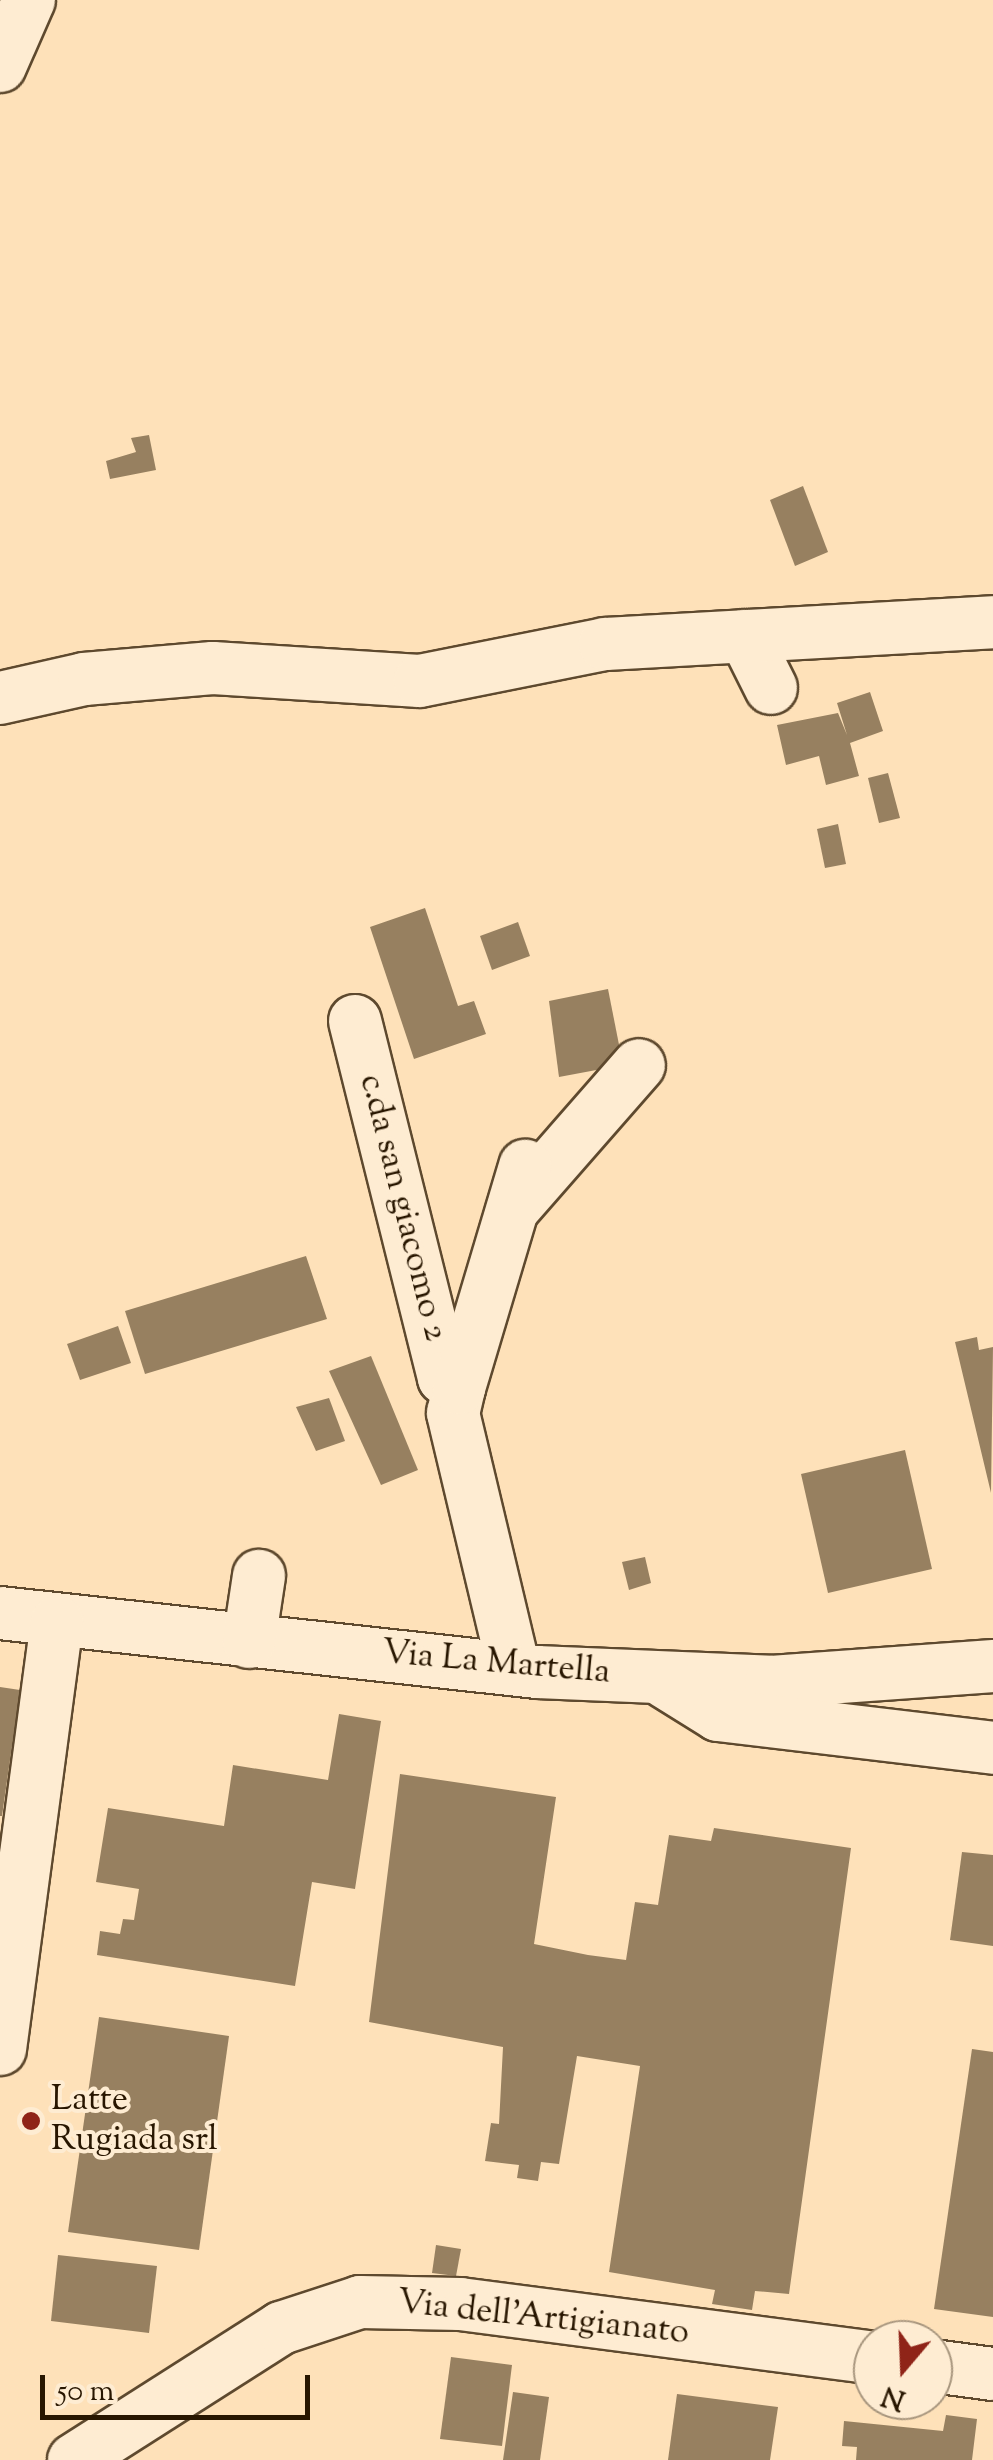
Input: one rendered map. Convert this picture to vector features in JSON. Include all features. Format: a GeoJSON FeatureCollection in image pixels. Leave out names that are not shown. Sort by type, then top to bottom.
{"type":"FeatureCollection","features":[{"type":"Feature","properties":{"kind":"street"},"geometry":{"type":"LineString","coordinates":[[0,66],[29,0]]}},
{"type":"Feature","properties":{"kind":"street"},"geometry":{"type":"LineString","coordinates":[[0,698],[84,679],[212,668],[420,681],[604,644],[993,622]]}},
{"type":"Feature","properties":{"kind":"street"},"geometry":{"type":"LineString","coordinates":[[744,636],[771,688]]}},
{"type":"Feature","properties":{"kind":"street","name":"c.da san giacomo 2"},"geometry":{"type":"LineString","coordinates":[[355,1021],[444,1378],[458,1388]]}},
{"type":"Feature","properties":{"kind":"street","name":"c.da san giacomo 2"},"geometry":{"type":"LineString","coordinates":[[514,1669],[452,1414],[518,1188],[639,1065]]}},
{"type":"Feature","properties":{"kind":"street"},"geometry":{"type":"LineString","coordinates":[[249,1642],[258,1576]]}},
{"type":"Feature","properties":{"kind":"street","name":"Via La Martella"},"geometry":{"type":"LineString","coordinates":[[0,1613],[514,1669],[771,1682],[993,1666]]}},
{"type":"Feature","properties":{"kind":"street"},"geometry":{"type":"LineString","coordinates":[[0,2049],[57,1622]]}},
{"type":"Feature","properties":{"kind":"street"},"geometry":{"type":"LineString","coordinates":[[655,1676],[718,1715],[993,1748]]}},
{"type":"Feature","properties":{"kind":"street","name":"Via dell'Artigianato"},"geometry":{"type":"LineString","coordinates":[[74,2460],[282,2328],[360,2302],[460,2304],[853,2355]]}},
{"type":"Feature","properties":{"kind":"street"},"geometry":{"type":"LineString","coordinates":[[953,2369],[993,2374]]}},
{"type":"Feature","properties":{"kind":"building"},"geometry":{"type":"Polygon","coordinates":[[[149,435],[156,470],[110,479],[106,461],[136,452],[131,438],[149,435]]]}},
{"type":"Feature","properties":{"kind":"building"},"geometry":{"type":"Polygon","coordinates":[[[803,486],[828,552],[795,566],[770,500],[803,486]]]}},
{"type":"Feature","properties":{"kind":"building"},"geometry":{"type":"Polygon","coordinates":[[[870,692],[883,731],[850,743],[859,776],[826,785],[819,756],[786,765],[777,725],[838,713],[847,735],[837,703],[870,692]]]}},
{"type":"Feature","properties":{"kind":"building"},"geometry":{"type":"Polygon","coordinates":[[[888,773],[900,818],[879,823],[868,778],[888,773]]]}},
{"type":"Feature","properties":{"kind":"building"},"geometry":{"type":"Polygon","coordinates":[[[838,824],[846,864],[825,868],[817,829],[838,824]]]}},
{"type":"Feature","properties":{"kind":"building"},"geometry":{"type":"Polygon","coordinates":[[[425,908],[458,1006],[474,1001],[486,1034],[414,1059],[370,927],[425,908]]]}},
{"type":"Feature","properties":{"kind":"building"},"geometry":{"type":"Polygon","coordinates":[[[518,922],[530,956],[492,970],[480,936],[518,922]]]}},
{"type":"Feature","properties":{"kind":"building"},"geometry":{"type":"Polygon","coordinates":[[[608,989],[623,1065],[559,1077],[549,1001],[608,989]]]}},
{"type":"Feature","properties":{"kind":"building"},"geometry":{"type":"Polygon","coordinates":[[[306,1256],[327,1319],[145,1374],[125,1311],[306,1256]]]}},
{"type":"Feature","properties":{"kind":"building"},"geometry":{"type":"Polygon","coordinates":[[[118,1326],[131,1363],[80,1380],[67,1344],[118,1326]]]}},
{"type":"Feature","properties":{"kind":"building"},"geometry":{"type":"Polygon","coordinates":[[[977,1337],[979,1350],[993,1347],[991,1493],[955,1342],[977,1337]]]}},
{"type":"Feature","properties":{"kind":"building"},"geometry":{"type":"Polygon","coordinates":[[[371,1356],[418,1470],[381,1485],[329,1371],[371,1356]]]}},
{"type":"Feature","properties":{"kind":"building"},"geometry":{"type":"Polygon","coordinates":[[[329,1398],[345,1441],[316,1451],[296,1407],[329,1398]]]}},
{"type":"Feature","properties":{"kind":"building"},"geometry":{"type":"Polygon","coordinates":[[[905,1450],[932,1569],[828,1593],[801,1474],[905,1450]]]}},
{"type":"Feature","properties":{"kind":"building"},"geometry":{"type":"Polygon","coordinates":[[[645,1557],[651,1583],[629,1590],[622,1562],[645,1557]]]}},
{"type":"Feature","properties":{"kind":"building"},"geometry":{"type":"Polygon","coordinates":[[[0,1687],[20,1690],[2,1816],[0,1816],[0,1687]]]}},
{"type":"Feature","properties":{"kind":"building"},"geometry":{"type":"Polygon","coordinates":[[[339,1714],[381,1721],[355,1889],[312,1882],[295,1986],[97,1955],[100,1931],[120,1934],[123,1919],[134,1920],[139,1889],[96,1882],[108,1808],[224,1826],[233,1765],[328,1780],[339,1714]]]}},
{"type":"Feature","properties":{"kind":"building"},"geometry":{"type":"Polygon","coordinates":[[[400,1774],[556,1797],[534,1944],[588,1955],[626,1960],[635,1902],[658,1905],[669,1835],[711,1841],[714,1828],[851,1848],[789,2294],[755,2291],[752,2310],[712,2304],[715,2290],[609,2272],[640,2066],[577,2056],[559,2164],[541,2162],[538,2181],[517,2178],[519,2165],[485,2161],[491,2123],[499,2124],[503,2047],[369,2022],[400,1774]]]}},
{"type":"Feature","properties":{"kind":"building"},"geometry":{"type":"Polygon","coordinates":[[[962,1852],[993,1855],[993,1946],[950,1940],[962,1852]]]}},
{"type":"Feature","properties":{"kind":"building"},"geometry":{"type":"Polygon","coordinates":[[[99,2017],[229,2036],[199,2250],[68,2232],[99,2017]]]}},
{"type":"Feature","properties":{"kind":"building"},"geometry":{"type":"Polygon","coordinates":[[[972,2049],[993,2052],[993,2317],[934,2309],[972,2049]]]}},
{"type":"Feature","properties":{"kind":"building"},"geometry":{"type":"Polygon","coordinates":[[[436,2245],[461,2249],[456,2276],[432,2273],[436,2245]]]}},
{"type":"Feature","properties":{"kind":"building"},"geometry":{"type":"Polygon","coordinates":[[[58,2255],[157,2266],[149,2333],[51,2321],[58,2255]]]}},
{"type":"Feature","properties":{"kind":"building"},"geometry":{"type":"Polygon","coordinates":[[[451,2357],[512,2365],[502,2446],[440,2439],[451,2357]]]}},
{"type":"Feature","properties":{"kind":"building"},"geometry":{"type":"Polygon","coordinates":[[[513,2392],[549,2397],[540,2460],[503,2460],[513,2392]]]}},
{"type":"Feature","properties":{"kind":"building"},"geometry":{"type":"Polygon","coordinates":[[[677,2394],[778,2407],[770,2460],[668,2460],[677,2394]]]}},
{"type":"Feature","properties":{"kind":"building"},"geometry":{"type":"Polygon","coordinates":[[[953,2416],[977,2419],[972,2460],[856,2460],[857,2447],[842,2446],[844,2421],[943,2431],[945,2420],[953,2420],[953,2416]]]}},
{"type":"Feature","properties":{"kind":"place","name":"Latte Rugiada srl"},"geometry":{"type":"Point","coordinates":[31,2121]}}]}
